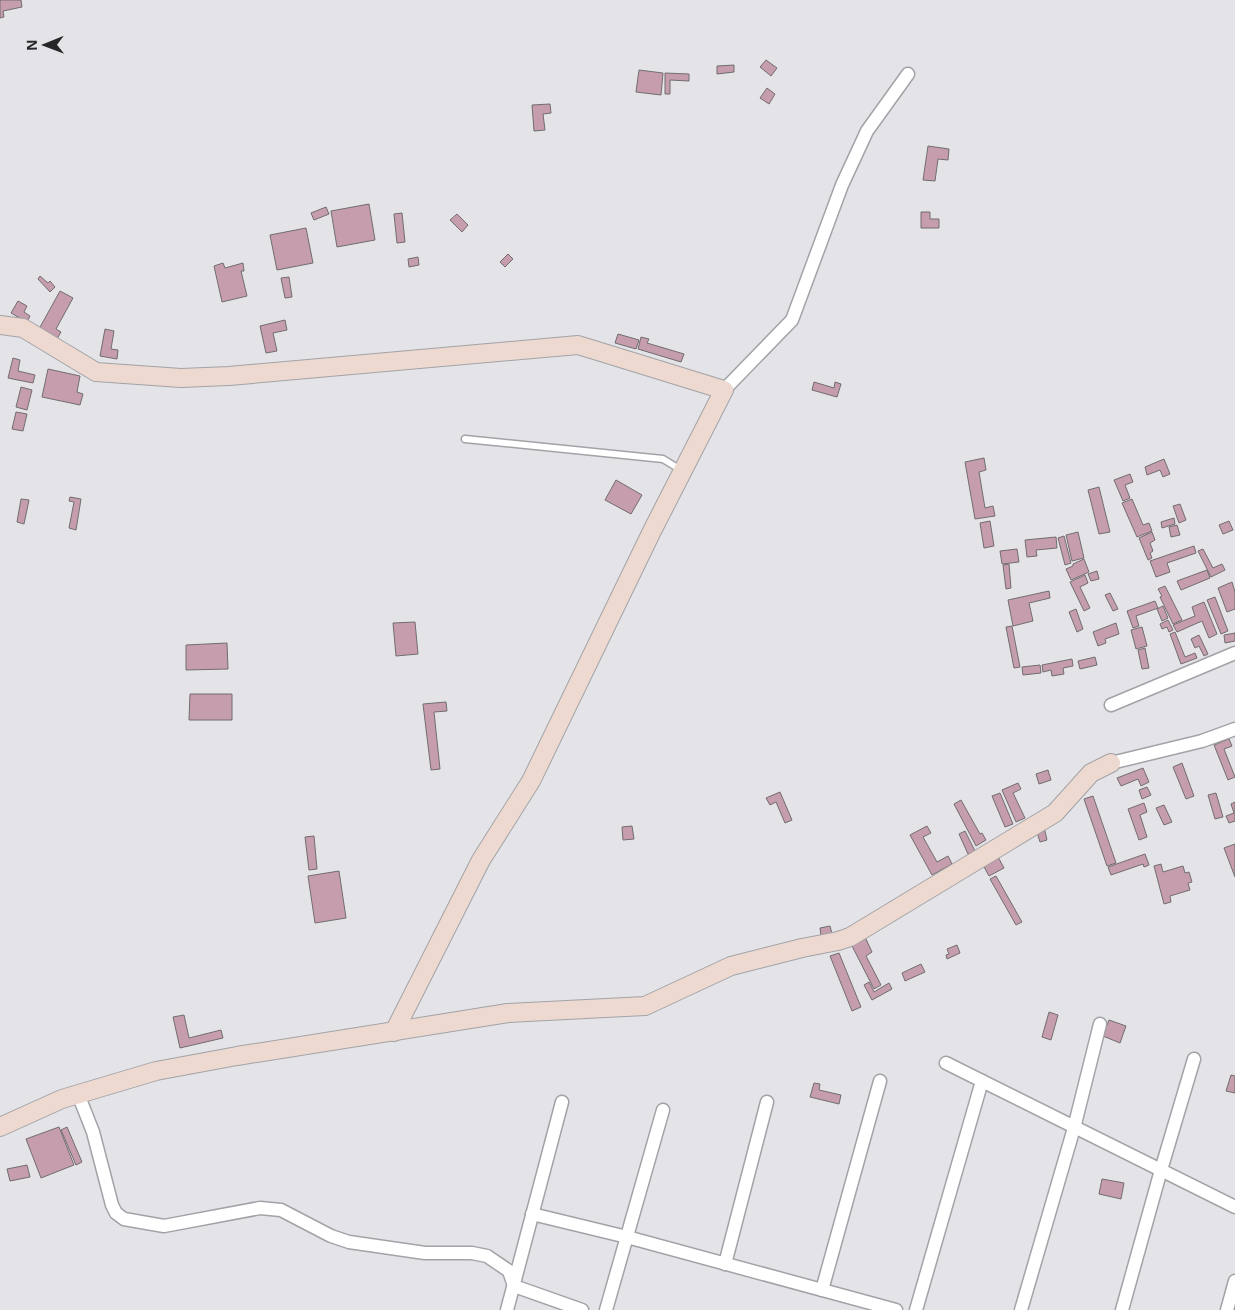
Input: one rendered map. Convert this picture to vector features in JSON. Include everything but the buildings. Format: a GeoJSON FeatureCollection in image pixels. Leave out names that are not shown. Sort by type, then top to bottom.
{"type":"FeatureCollection","features":[{"type":"Feature","properties":{"kind":"street"},"geometry":{"type":"LineString","coordinates":[[394,1032],[481,860],[531,781],[652,532],[724,390],[792,320],[842,185],[867,131],[908,74]]}},
{"type":"Feature","properties":{"kind":"street"},"geometry":{"type":"LineString","coordinates":[[0,325],[23,328],[96,372],[181,378],[229,376],[578,345],[724,390]]}},
{"type":"Feature","properties":{"kind":"street"},"geometry":{"type":"LineString","coordinates":[[1111,705],[1235,653]]}},
{"type":"Feature","properties":{"kind":"street"},"geometry":{"type":"LineString","coordinates":[[0,1127],[62,1099],[156,1071],[237,1056],[508,1013],[645,1006],[731,966],[850,937],[1055,813],[1091,773],[1112,762],[1202,741],[1235,729]]}},
{"type":"Feature","properties":{"kind":"street"},"geometry":{"type":"LineString","coordinates":[[1021,1310],[1074,1128],[1100,1024]]}},
{"type":"Feature","properties":{"kind":"street"},"geometry":{"type":"LineString","coordinates":[[1122,1310],[1194,1059]]}},
{"type":"Feature","properties":{"kind":"street"},"geometry":{"type":"LineString","coordinates":[[946,1063],[1235,1207]]}},
{"type":"Feature","properties":{"kind":"street"},"geometry":{"type":"LineString","coordinates":[[822,1290],[880,1080]]}},
{"type":"Feature","properties":{"kind":"street"},"geometry":{"type":"LineString","coordinates":[[916,1310],[982,1081]]}},
{"type":"Feature","properties":{"kind":"street"},"geometry":{"type":"LineString","coordinates":[[78,1094],[93,1132],[112,1205],[116,1213],[124,1219],[164,1226],[260,1208],[281,1210],[331,1236],[349,1242],[425,1253],[472,1253],[487,1256],[509,1270],[514,1286]]}},
{"type":"Feature","properties":{"kind":"street"},"geometry":{"type":"LineString","coordinates":[[507,1310],[562,1102]]}},
{"type":"Feature","properties":{"kind":"street"},"geometry":{"type":"LineString","coordinates":[[725,1264],[768,1102]]}},
{"type":"Feature","properties":{"kind":"street"},"geometry":{"type":"LineString","coordinates":[[606,1310],[663,1110]]}},
{"type":"Feature","properties":{"kind":"street"},"geometry":{"type":"LineString","coordinates":[[532,1214],[627,1237],[822,1290],[879,1308],[896,1310]]}},
{"type":"Feature","properties":{"kind":"street"},"geometry":{"type":"LineString","coordinates":[[1227,1310],[1235,1281]]}},
{"type":"Feature","properties":{"kind":"street"},"geometry":{"type":"LineString","coordinates":[[514,1286],[582,1310]]}},
{"type":"Feature","properties":{"kind":"lane"},"geometry":{"type":"LineString","coordinates":[[465,439],[663,459],[684,472]]}}]}
